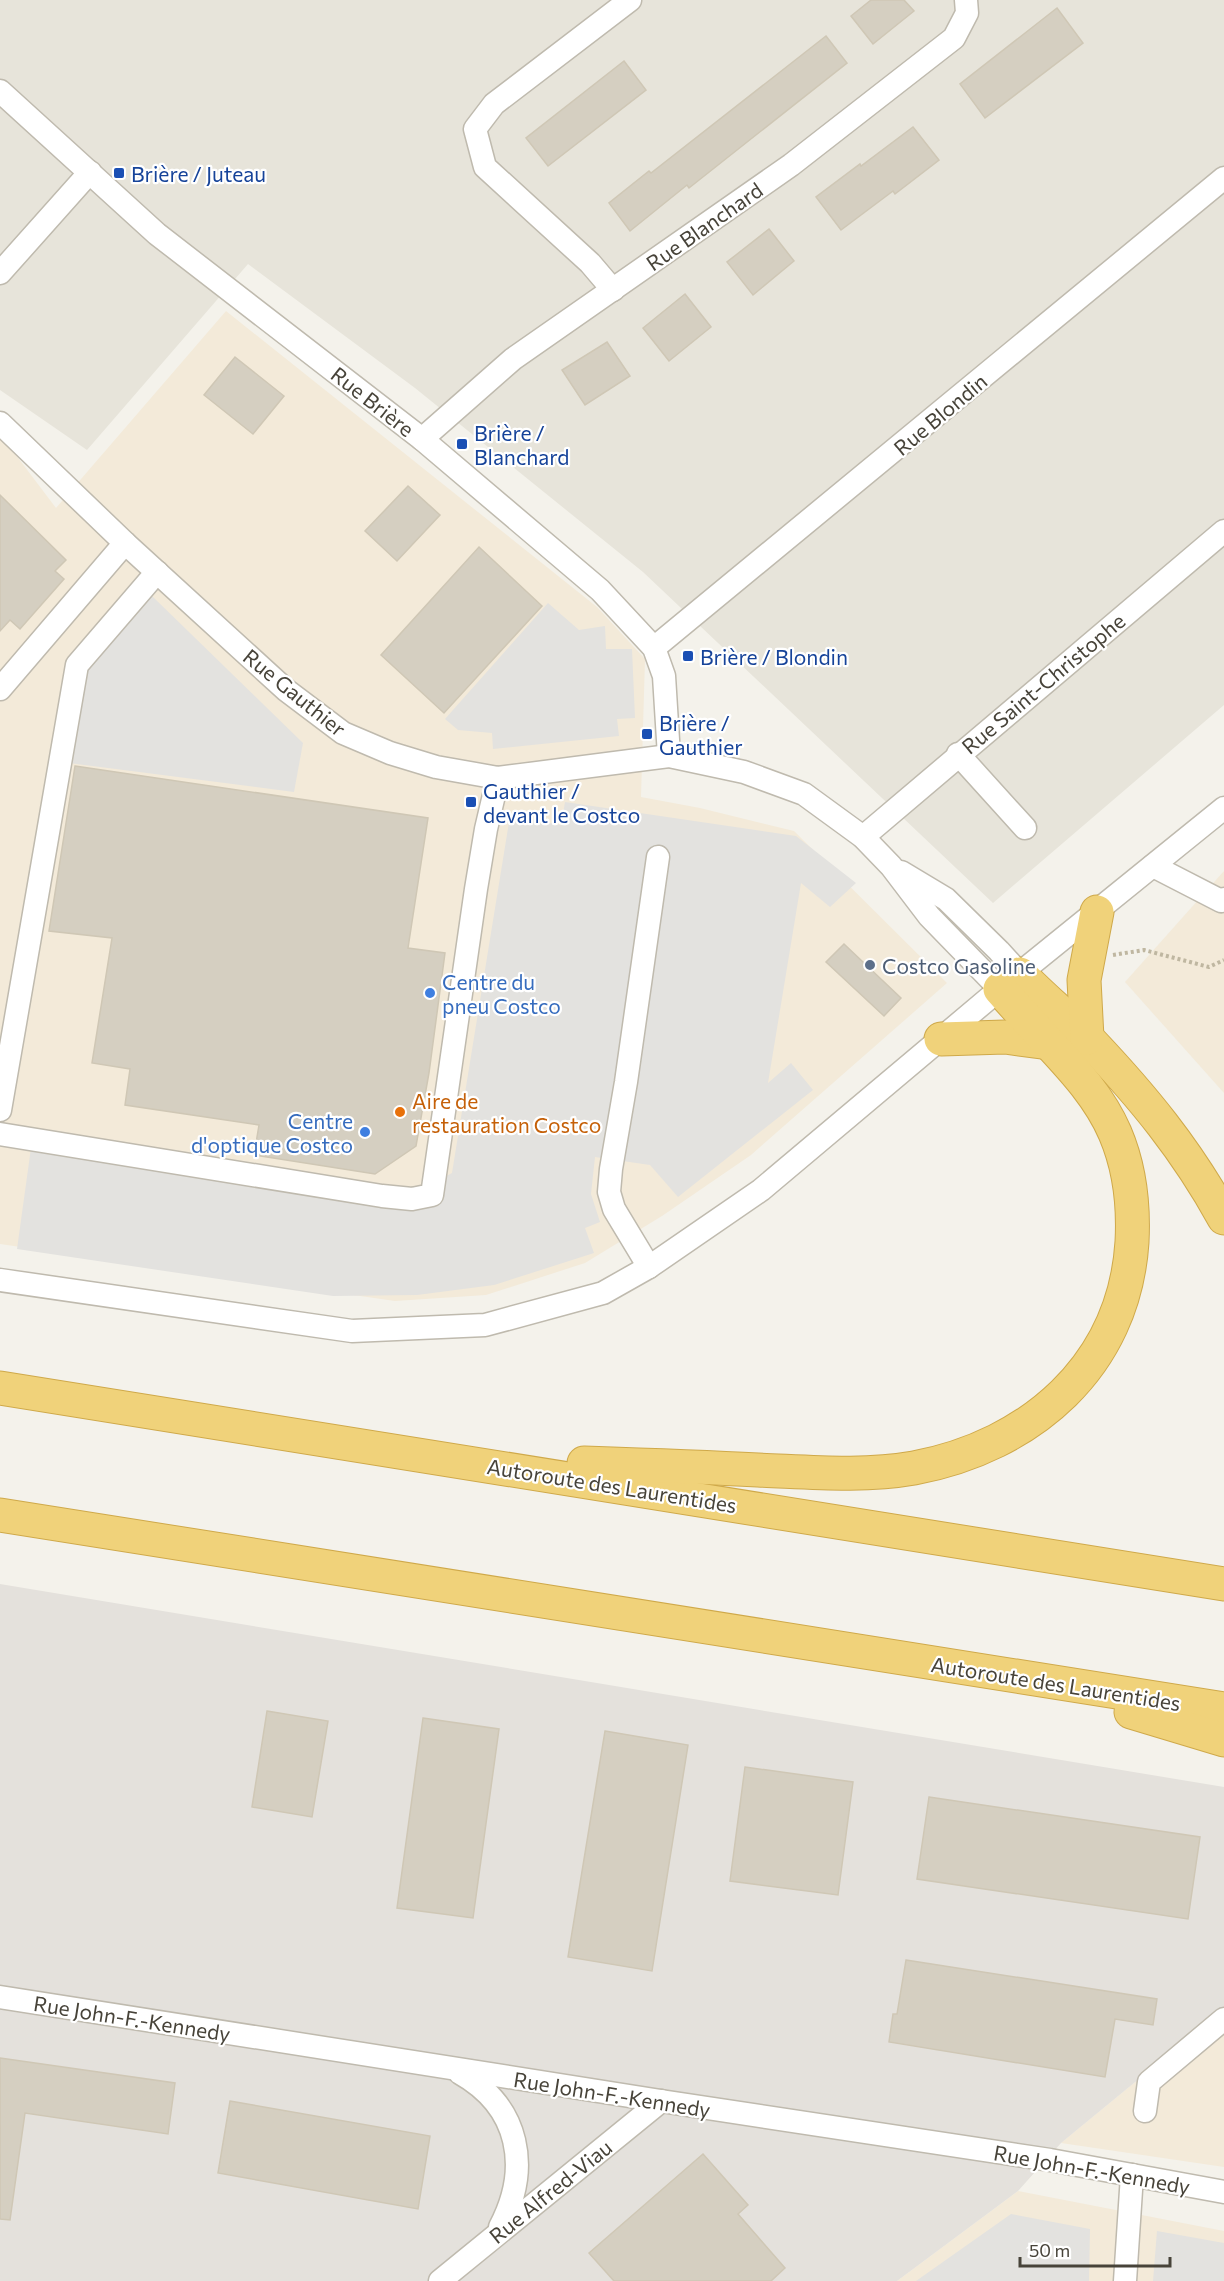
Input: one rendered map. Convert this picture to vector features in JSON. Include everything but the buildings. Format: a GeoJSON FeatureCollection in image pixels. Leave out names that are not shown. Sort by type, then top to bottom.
{"type":"FeatureCollection","features":[{"type":"Feature","properties":{"kind":"highway"},"geometry":{"type":"LineString","coordinates":[[1087,1038],[1084,980],[1097,912]]}},
{"type":"Feature","properties":{"kind":"highway"},"geometry":{"type":"LineString","coordinates":[[1010,982],[1087,1038],[1166,1127],[1192,1163],[1224,1218]]}},
{"type":"Feature","properties":{"kind":"highway"},"geometry":{"type":"LineString","coordinates":[[433,1456],[809,1473],[866,1473],[912,1468],[958,1457],[1001,1440],[1019,1430],[1077,1380],[1097,1352],[1116,1314],[1125,1284],[1131,1250],[1131,1196],[1125,1162],[1115,1133],[1087,1086],[1049,1043],[1010,982]]}},
{"type":"Feature","properties":{"kind":"highway"},"geometry":{"type":"LineString","coordinates":[[941,1039],[1014,1038],[1049,1043]]}},
{"type":"Feature","properties":{"kind":"highway","name":"Autoroute des Laurentides"},"geometry":{"type":"LineString","coordinates":[[0,1388],[1224,1584]]}},
{"type":"Feature","properties":{"kind":"highway","name":"Autoroute des Laurentides"},"geometry":{"type":"LineString","coordinates":[[0,1515],[1224,1709]]}},
{"type":"Feature","properties":{"kind":"highway"},"geometry":{"type":"LineString","coordinates":[[1002,1674],[1224,1740]]}},
{"type":"Feature","properties":{"kind":"street"},"geometry":{"type":"LineString","coordinates":[[613,290],[590,263],[485,167],[475,129],[494,104],[630,0]]}},
{"type":"Feature","properties":{"kind":"street","name":"Rue Blanchard"},"geometry":{"type":"LineString","coordinates":[[422,439],[513,359],[791,165],[954,38],[967,13],[966,0]]}},
{"type":"Feature","properties":{"kind":"street","name":"Rue Brière"},"geometry":{"type":"LineString","coordinates":[[0,91],[157,234],[422,439],[600,590],[654,648],[664,676],[669,756]]}},
{"type":"Feature","properties":{"kind":"street"},"geometry":{"type":"LineString","coordinates":[[0,273],[90,172]]}},
{"type":"Feature","properties":{"kind":"street","name":"Rue Blondin"},"geometry":{"type":"LineString","coordinates":[[654,648],[1224,178]]}},
{"type":"Feature","properties":{"kind":"street","name":"Rue Gauthier"},"geometry":{"type":"LineString","coordinates":[[0,423],[124,543],[286,690],[342,733],[390,753],[436,767],[498,778],[669,756],[744,772],[804,794],[863,837],[891,866],[929,916],[1010,982]]}},
{"type":"Feature","properties":{"kind":"street","name":"Rue Saint-Christophe"},"geometry":{"type":"LineString","coordinates":[[863,837],[958,754],[1224,531]]}},
{"type":"Feature","properties":{"kind":"street"},"geometry":{"type":"LineString","coordinates":[[0,690],[124,543]]}},
{"type":"Feature","properties":{"kind":"street"},"geometry":{"type":"LineString","coordinates":[[0,1110],[77,665],[157,572]]}},
{"type":"Feature","properties":{"kind":"street"},"geometry":{"type":"LineString","coordinates":[[958,754],[1024,828]]}},
{"type":"Feature","properties":{"kind":"street"},"geometry":{"type":"LineString","coordinates":[[0,1134],[382,1196],[411,1199],[432,1195],[474,900],[486,829],[498,778]]}},
{"type":"Feature","properties":{"kind":"street"},"geometry":{"type":"LineString","coordinates":[[0,1280],[352,1331],[485,1325],[603,1293],[649,1268],[761,1190],[1010,982],[1224,808]]}},
{"type":"Feature","properties":{"kind":"street"},"geometry":{"type":"LineString","coordinates":[[649,1268],[614,1209],[609,1192],[610,1169],[626,1082],[658,857]]}},
{"type":"Feature","properties":{"kind":"street"},"geometry":{"type":"LineString","coordinates":[[1153,866],[1221,901],[1224,899]]}},
{"type":"Feature","properties":{"kind":"street","name":"Rue John-F.-Kennedy"},"geometry":{"type":"LineString","coordinates":[[0,1997],[662,2102],[1050,2160],[1224,2192]]}},
{"type":"Feature","properties":{"kind":"street"},"geometry":{"type":"LineString","coordinates":[[1145,2111],[1149,2082],[1224,2019]]}},
{"type":"Feature","properties":{"kind":"street"},"geometry":{"type":"LineString","coordinates":[[454,2069],[470,2078],[497,2101],[511,2126],[517,2153],[515,2182],[512,2205],[497,2234]]}},
{"type":"Feature","properties":{"kind":"street","name":"Rue Alfred-Viau"},"geometry":{"type":"LineString","coordinates":[[440,2281],[662,2102]]}},
{"type":"Feature","properties":{"kind":"street"},"geometry":{"type":"LineString","coordinates":[[1125,2281],[1132,2175]]}},
{"type":"Feature","properties":{"kind":"path"},"geometry":{"type":"LineString","coordinates":[[1110,956],[1144,950],[1209,967],[1224,960]]}},
{"type":"Feature","properties":{"kind":"shaded area"},"geometry":{"type":"Polygon","coordinates":[[[0,0],[1224,0],[1224,705],[993,903],[643,572],[415,388],[248,264],[87,450],[0,390],[0,0]]]}},
{"type":"Feature","properties":{"kind":"shaded area"},"geometry":{"type":"Polygon","coordinates":[[[226,311],[597,607],[645,659],[641,797],[700,808],[794,831],[947,983],[751,1155],[662,1216],[585,1263],[486,1295],[395,1301],[0,1244],[0,434],[56,508],[226,311]]]}},
{"type":"Feature","properties":{"kind":"shaded area"},"geometry":{"type":"Polygon","coordinates":[[[152,596],[303,743],[294,792],[69,763],[81,677],[152,596]]]}},
{"type":"Feature","properties":{"kind":"shaded area"},"geometry":{"type":"Polygon","coordinates":[[[548,603],[579,630],[605,626],[606,649],[632,649],[635,718],[617,719],[619,736],[493,749],[492,733],[458,730],[445,719],[548,603]]]}},
{"type":"Feature","properties":{"kind":"shaded area"},"geometry":{"type":"Polygon","coordinates":[[[565,802],[796,836],[856,883],[830,907],[801,883],[768,1083],[791,1063],[813,1090],[678,1197],[650,1165],[595,1157],[591,1194],[600,1222],[585,1228],[594,1253],[494,1285],[417,1295],[333,1296],[17,1249],[31,1148],[395,1204],[452,1173],[510,816],[561,825],[565,802]]]}},
{"type":"Feature","properties":{"kind":"shaded area"},"geometry":{"type":"Polygon","coordinates":[[[1224,871],[1224,1093],[1125,982],[1224,871]]]}},
{"type":"Feature","properties":{"kind":"shaded area"},"geometry":{"type":"Polygon","coordinates":[[[0,1584],[1224,1787],[1224,2009],[1061,2143],[1018,2191],[897,2281],[0,2281],[0,1584]]]}},
{"type":"Feature","properties":{"kind":"shaded area"},"geometry":{"type":"Polygon","coordinates":[[[1224,2009],[1224,2167],[1061,2143],[1224,2009]]]}},
{"type":"Feature","properties":{"kind":"shaded area"},"geometry":{"type":"Polygon","coordinates":[[[1018,2191],[1224,2231],[1224,2281],[897,2281],[1018,2191]]]}},
{"type":"Feature","properties":{"kind":"shaded area"},"geometry":{"type":"Polygon","coordinates":[[[1011,2214],[1090,2229],[1089,2281],[916,2281],[1011,2214]]]}},
{"type":"Feature","properties":{"kind":"shaded area"},"geometry":{"type":"Polygon","coordinates":[[[1157,2231],[1224,2243],[1224,2281],[1153,2281],[1157,2231]]]}},
{"type":"Feature","properties":{"kind":"place","name":"Brière / Juteau"},"geometry":{"type":"Point","coordinates":[119,173]}},
{"type":"Feature","properties":{"kind":"place","name":"Brière / Blanchard"},"geometry":{"type":"Point","coordinates":[462,444]}},
{"type":"Feature","properties":{"kind":"place","name":"Brière / Blondin"},"geometry":{"type":"Point","coordinates":[688,656]}},
{"type":"Feature","properties":{"kind":"place","name":"Brière / Gauthier"},"geometry":{"type":"Point","coordinates":[647,734]}},
{"type":"Feature","properties":{"kind":"place","name":"Gauthier / devant le Costco"},"geometry":{"type":"Point","coordinates":[471,802]}},
{"type":"Feature","properties":{"kind":"place","name":"Costco Gasoline"},"geometry":{"type":"Point","coordinates":[870,965]}},
{"type":"Feature","properties":{"kind":"place","name":"Centre du pneu Costco"},"geometry":{"type":"Point","coordinates":[430,993]}},
{"type":"Feature","properties":{"kind":"place","name":"Aire de restauration Costco"},"geometry":{"type":"Point","coordinates":[400,1112]}},
{"type":"Feature","properties":{"kind":"place","name":"Centre d'optique Costco"},"geometry":{"type":"Point","coordinates":[365,1132]}}]}
